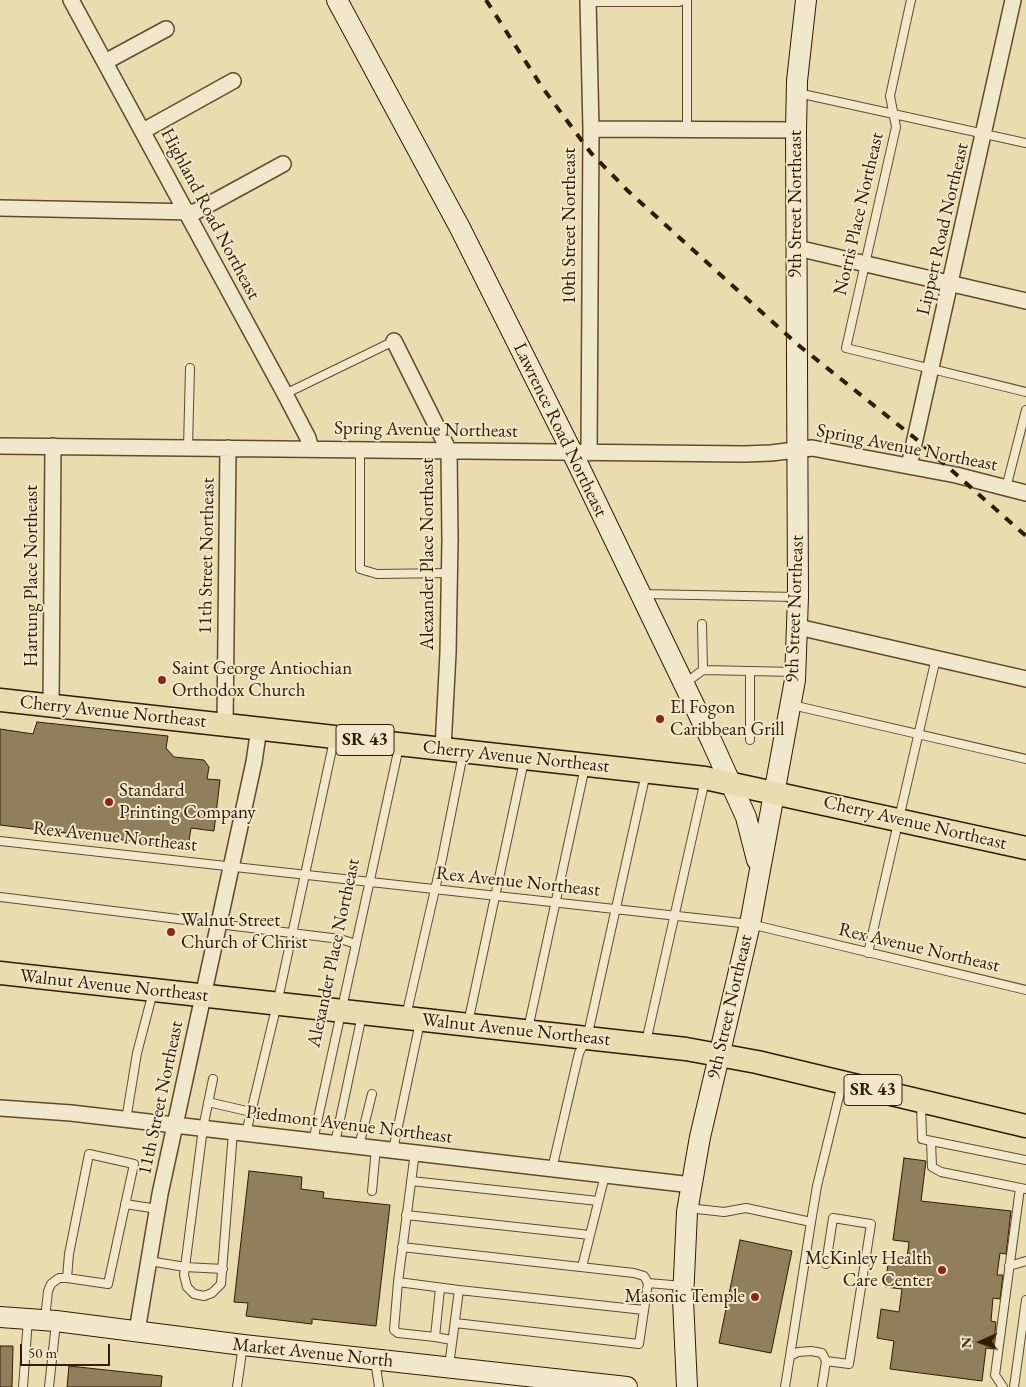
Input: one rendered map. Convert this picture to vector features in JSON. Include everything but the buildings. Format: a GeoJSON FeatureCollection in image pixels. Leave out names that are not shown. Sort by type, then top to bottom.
{"type":"FeatureCollection","features":[{"type":"Feature","properties":{"kind":"main road","name":"Cherry Avenue Northeast"},"geometry":{"type":"LineString","coordinates":[[0,700],[705,778],[1026,848]]}},
{"type":"Feature","properties":{"kind":"main road","name":"Walnut Avenue Northeast"},"geometry":{"type":"LineString","coordinates":[[0,974],[646,1044],[720,1054],[1026,1126]]}},
{"type":"Feature","properties":{"kind":"street","name":"Highland Road Northeast"},"geometry":{"type":"LineString","coordinates":[[71,0],[285,394],[308,438],[311,449]]}},
{"type":"Feature","properties":{"kind":"street","name":"Lawrence Road Northeast"},"geometry":{"type":"LineString","coordinates":[[337,0],[581,452],[641,594],[730,783],[753,838],[760,870]]}},
{"type":"Feature","properties":{"kind":"street","name":"9th Street Northeast"},"geometry":{"type":"LineString","coordinates":[[687,1387],[683,1286],[688,1208],[720,1054],[750,924],[796,672],[798,627],[798,448],[796,130],[797,92],[806,0]]}},
{"type":"Feature","properties":{"kind":"street","name":"Lippert Road Northeast"},"geometry":{"type":"LineString","coordinates":[[910,466],[985,134],[1013,0]]}},
{"type":"Feature","properties":{"kind":"street","name":"10th Street Northeast"},"geometry":{"type":"LineString","coordinates":[[581,452],[591,129],[588,1]]}},
{"type":"Feature","properties":{"kind":"street"},"geometry":{"type":"LineString","coordinates":[[105,62],[166,29]]}},
{"type":"Feature","properties":{"kind":"street"},"geometry":{"type":"LineString","coordinates":[[143,131],[233,80]]}},
{"type":"Feature","properties":{"kind":"street"},"geometry":{"type":"LineString","coordinates":[[591,129],[796,130]]}},
{"type":"Feature","properties":{"kind":"street"},"geometry":{"type":"LineString","coordinates":[[0,208],[195,212],[283,164]]}},
{"type":"Feature","properties":{"kind":"street"},"geometry":{"type":"LineString","coordinates":[[796,248],[1026,301]]}},
{"type":"Feature","properties":{"kind":"street","name":"Alexander Place Northeast"},"geometry":{"type":"LineString","coordinates":[[394,341],[449,451],[453,750]]}},
{"type":"Feature","properties":{"kind":"street","name":"Spring Avenue Northeast"},"geometry":{"type":"LineString","coordinates":[[0,446],[753,454],[798,448],[822,448],[956,474],[1026,493]]}},
{"type":"Feature","properties":{"kind":"street","name":"Hartung Place Northeast"},"geometry":{"type":"LineString","coordinates":[[51,706],[53,446]]}},
{"type":"Feature","properties":{"kind":"street","name":"11th Street Northeast"},"geometry":{"type":"LineString","coordinates":[[225,725],[228,448]]}},
{"type":"Feature","properties":{"kind":"street"},"geometry":{"type":"LineString","coordinates":[[798,627],[1026,679]]}},
{"type":"Feature","properties":{"kind":"street","name":"11th Street Northeast"},"geometry":{"type":"LineString","coordinates":[[137,1331],[158,1209],[254,762],[258,728]]}},
{"type":"Feature","properties":{"kind":"street","name":"Piedmont Avenue Northeast"},"geometry":{"type":"LineString","coordinates":[[0,1108],[71,1113],[692,1185]]}},
{"type":"Feature","properties":{"kind":"street","name":"Market Avenue North"},"geometry":{"type":"LineString","coordinates":[[0,1317],[43,1320],[601,1386],[627,1387]]}},
{"type":"Feature","properties":{"kind":"lane"},"geometry":{"type":"LineString","coordinates":[[588,1],[679,2],[685,0],[687,130]]}},
{"type":"Feature","properties":{"kind":"lane","name":"Norris Place Northeast"},"geometry":{"type":"LineString","coordinates":[[911,0],[890,96],[896,127],[846,348],[931,369]]}},
{"type":"Feature","properties":{"kind":"lane"},"geometry":{"type":"LineString","coordinates":[[797,92],[1026,143]]}},
{"type":"Feature","properties":{"kind":"lane"},"geometry":{"type":"LineString","coordinates":[[285,394],[394,341]]}},
{"type":"Feature","properties":{"kind":"lane"},"geometry":{"type":"LineString","coordinates":[[188,447],[190,368]]}},
{"type":"Feature","properties":{"kind":"lane"},"geometry":{"type":"LineString","coordinates":[[931,369],[1026,392]]}},
{"type":"Feature","properties":{"kind":"lane"},"geometry":{"type":"LineString","coordinates":[[1006,488],[1026,410]]}},
{"type":"Feature","properties":{"kind":"lane"},"geometry":{"type":"LineString","coordinates":[[360,450],[360,569],[377,574],[450,573]]}},
{"type":"Feature","properties":{"kind":"lane"},"geometry":{"type":"LineString","coordinates":[[641,594],[798,596]]}},
{"type":"Feature","properties":{"kind":"lane"},"geometry":{"type":"LineString","coordinates":[[702,624],[703,670]]}},
{"type":"Feature","properties":{"kind":"lane"},"geometry":{"type":"LineString","coordinates":[[868,953],[936,658]]}},
{"type":"Feature","properties":{"kind":"lane"},"geometry":{"type":"LineString","coordinates":[[684,684],[703,670],[796,672]]}},
{"type":"Feature","properties":{"kind":"lane"},"geometry":{"type":"LineString","coordinates":[[750,672],[750,740]]}},
{"type":"Feature","properties":{"kind":"lane"},"geometry":{"type":"LineString","coordinates":[[791,705],[1026,759]]}},
{"type":"Feature","properties":{"kind":"lane"},"geometry":{"type":"LineString","coordinates":[[213,1079],[203,1128],[184,1275],[187,1287],[194,1294],[204,1296],[212,1293],[221,1284],[240,1132],[251,1112],[277,1004],[335,737]]}},
{"type":"Feature","properties":{"kind":"lane","name":"Alexander Place Northeast"},"geometry":{"type":"LineString","coordinates":[[313,1140],[352,1012],[356,944],[400,744]]}},
{"type":"Feature","properties":{"kind":"lane"},"geometry":{"type":"LineString","coordinates":[[392,1150],[435,890],[458,785],[453,750]]}},
{"type":"Feature","properties":{"kind":"lane"},"geometry":{"type":"LineString","coordinates":[[467,1025],[525,758]]}},
{"type":"Feature","properties":{"kind":"lane"},"geometry":{"type":"LineString","coordinates":[[528,1031],[586,764]]}},
{"type":"Feature","properties":{"kind":"lane"},"geometry":{"type":"LineString","coordinates":[[552,1169],[579,1053],[587,1038],[646,771]]}},
{"type":"Feature","properties":{"kind":"lane"},"geometry":{"type":"LineString","coordinates":[[646,1044],[705,778]]}},
{"type":"Feature","properties":{"kind":"lane","name":"Rex Avenue Northeast"},"geometry":{"type":"LineString","coordinates":[[0,841],[750,924],[1026,990]]}},
{"type":"Feature","properties":{"kind":"lane"},"geometry":{"type":"LineString","coordinates":[[0,897],[43,900],[340,939],[356,944]]}},
{"type":"Feature","properties":{"kind":"lane"},"geometry":{"type":"LineString","coordinates":[[126,1120],[137,1053],[153,990]]}},
{"type":"Feature","properties":{"kind":"lane"},"geometry":{"type":"LineString","coordinates":[[335,1143],[352,1012]]}},
{"type":"Feature","properties":{"kind":"lane"},"geometry":{"type":"LineString","coordinates":[[784,1387],[816,1186],[843,1082]]}},
{"type":"Feature","properties":{"kind":"lane"},"geometry":{"type":"LineString","coordinates":[[359,1146],[372,1094]]}},
{"type":"Feature","properties":{"kind":"lane"},"geometry":{"type":"LineString","coordinates":[[921,1101],[922,1139],[1026,1160]]}},
{"type":"Feature","properties":{"kind":"lane"},"geometry":{"type":"LineString","coordinates":[[208,1102],[251,1112]]}},
{"type":"Feature","properties":{"kind":"lane"},"geometry":{"type":"LineString","coordinates":[[932,1141],[932,1168],[940,1172],[1023,1189],[1009,1266],[995,1375],[1003,1387]]}},
{"type":"Feature","properties":{"kind":"lane"},"geometry":{"type":"LineString","coordinates":[[372,1191],[376,1148]]}},
{"type":"Feature","properties":{"kind":"lane"},"geometry":{"type":"LineString","coordinates":[[414,1152],[394,1330],[398,1333],[452,1340]]}},
{"type":"Feature","properties":{"kind":"lane"},"geometry":{"type":"LineString","coordinates":[[23,1387],[43,1320],[51,1284],[59,1278],[67,1278],[108,1284],[134,1164],[90,1154],[68,1254],[67,1278]]}},
{"type":"Feature","properties":{"kind":"lane"},"geometry":{"type":"LineString","coordinates":[[582,1267],[605,1175]]}},
{"type":"Feature","properties":{"kind":"lane"},"geometry":{"type":"LineString","coordinates":[[411,1180],[598,1202]]}},
{"type":"Feature","properties":{"kind":"lane"},"geometry":{"type":"LineString","coordinates":[[126,1204],[158,1209]]}},
{"type":"Feature","properties":{"kind":"lane"},"geometry":{"type":"LineString","coordinates":[[688,1208],[724,1212],[746,1208],[811,1222]]}},
{"type":"Feature","properties":{"kind":"lane"},"geometry":{"type":"LineString","coordinates":[[406,1215],[590,1235]]}},
{"type":"Feature","properties":{"kind":"lane"},"geometry":{"type":"LineString","coordinates":[[826,1264],[833,1218],[871,1224],[849,1364],[826,1361]]}},
{"type":"Feature","properties":{"kind":"lane"},"geometry":{"type":"LineString","coordinates":[[402,1247],[634,1274],[644,1276],[648,1283],[639,1344],[455,1323]]}},
{"type":"Feature","properties":{"kind":"lane"},"geometry":{"type":"LineString","coordinates":[[149,1261],[185,1267],[223,1269]]}},
{"type":"Feature","properties":{"kind":"lane"},"geometry":{"type":"LineString","coordinates":[[1009,1266],[1026,1261]]}},
{"type":"Feature","properties":{"kind":"lane"},"geometry":{"type":"LineString","coordinates":[[398,1282],[644,1310]]}},
{"type":"Feature","properties":{"kind":"lane"},"geometry":{"type":"LineString","coordinates":[[648,1283],[683,1286]]}},
{"type":"Feature","properties":{"kind":"lane"},"geometry":{"type":"LineString","coordinates":[[435,1337],[440,1288]]}},
{"type":"Feature","properties":{"kind":"lane"},"geometry":{"type":"LineString","coordinates":[[449,1368],[459,1290]]}},
{"type":"Feature","properties":{"kind":"lane"},"geometry":{"type":"LineString","coordinates":[[1014,1387],[1026,1300]]}},
{"type":"Feature","properties":{"kind":"lane"},"geometry":{"type":"LineString","coordinates":[[43,1320],[49,1387]]}},
{"type":"Feature","properties":{"kind":"lane"},"geometry":{"type":"LineString","coordinates":[[237,1387],[243,1345]]}},
{"type":"Feature","properties":{"kind":"lane"},"geometry":{"type":"LineString","coordinates":[[790,1356],[798,1352],[811,1351],[822,1353],[826,1361],[822,1387]]}},
{"type":"Feature","properties":{"kind":"lane"},"geometry":{"type":"LineString","coordinates":[[375,1360],[379,1387]]}},
{"type":"Feature","properties":{"kind":"railway"},"geometry":{"type":"LineString","coordinates":[[486,0],[542,87],[591,153],[628,191],[797,344],[916,439],[1026,536]]}},
{"type":"Feature","properties":{"kind":"place","name":"Saint George Antiochian Orthodox Church"},"geometry":{"type":"Point","coordinates":[162,680]}},
{"type":"Feature","properties":{"kind":"place","name":"El Fogon Caribbean Grill"},"geometry":{"type":"Point","coordinates":[660,719]}},
{"type":"Feature","properties":{"kind":"place","name":"Standard Printing Company"},"geometry":{"type":"Point","coordinates":[109,802]}},
{"type":"Feature","properties":{"kind":"place","name":"Walnut Street Church of Christ"},"geometry":{"type":"Point","coordinates":[171,932]}},
{"type":"Feature","properties":{"kind":"place","name":"McKinley Health Care Center"},"geometry":{"type":"Point","coordinates":[942,1270]}},
{"type":"Feature","properties":{"kind":"place","name":"Masonic Temple"},"geometry":{"type":"Point","coordinates":[755,1297]}}]}
